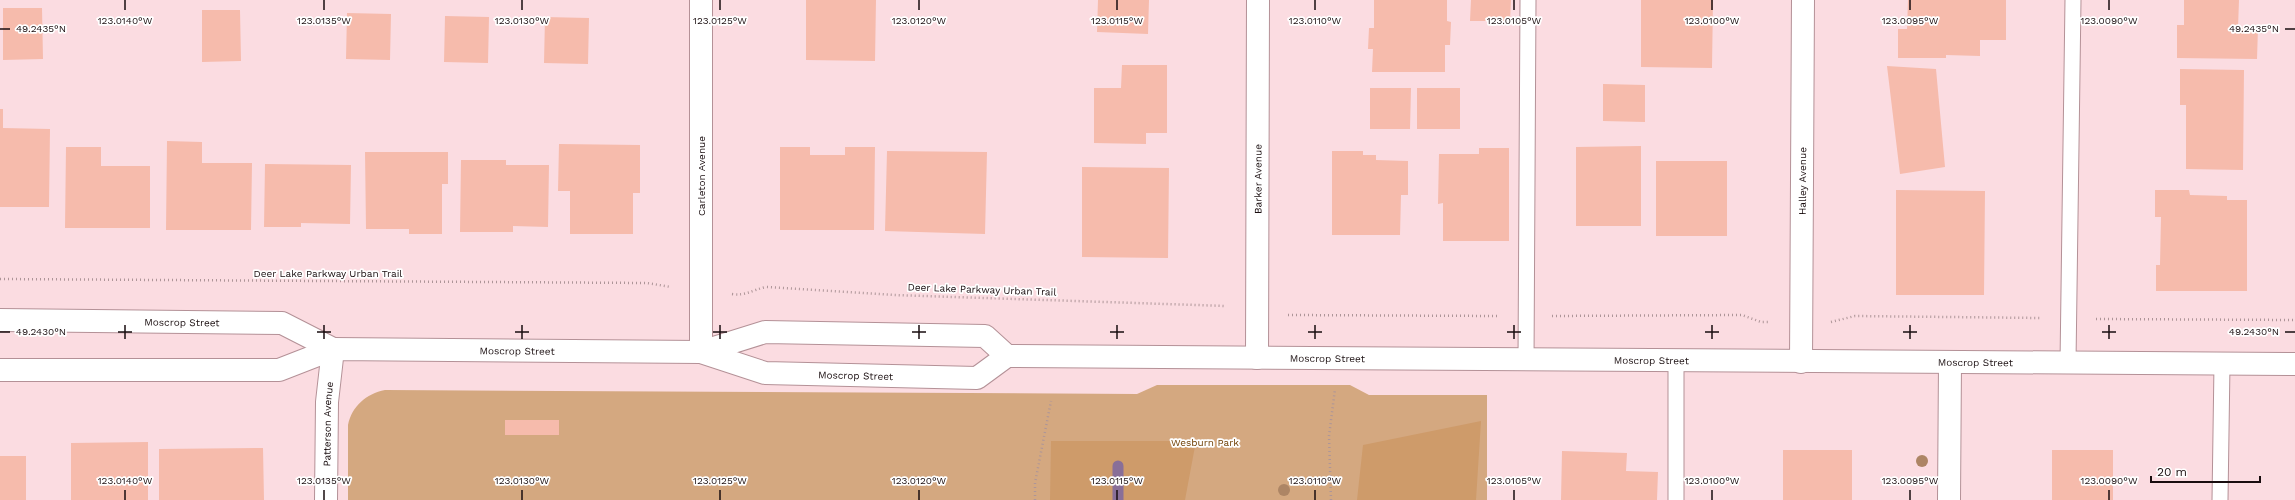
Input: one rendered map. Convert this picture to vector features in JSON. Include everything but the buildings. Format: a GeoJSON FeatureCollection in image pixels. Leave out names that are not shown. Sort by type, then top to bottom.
{"type":"FeatureCollection","features":[{"type":"Feature","properties":{"kind":"street","name":"Carleton Avenue"},"geometry":{"type":"LineString","coordinates":[[701,0],[701,352]]}},
{"type":"Feature","properties":{"kind":"street","name":"Barker Avenue"},"geometry":{"type":"LineString","coordinates":[[1257,358],[1258,0]]}},
{"type":"Feature","properties":{"kind":"street","name":"Halley Avenue"},"geometry":{"type":"LineString","coordinates":[[1801,362],[1802,0]]}},
{"type":"Feature","properties":{"kind":"street","name":"Moscrop Street"},"geometry":{"type":"LineString","coordinates":[[0,320],[282,323],[332,349]]}},
{"type":"Feature","properties":{"kind":"street","name":"Moscrop Street"},"geometry":{"type":"LineString","coordinates":[[701,352],[765,332],[780,332],[985,336],[1007,356]]}},
{"type":"Feature","properties":{"kind":"street","name":"Moscrop Street"},"geometry":{"type":"LineString","coordinates":[[0,370],[279,370],[332,349],[701,352],[765,373],[977,378],[1007,356],[1526,361],[2295,364]]}},
{"type":"Feature","properties":{"kind":"street","name":"Patterson Avenue"},"geometry":{"type":"LineString","coordinates":[[326,500],[327,402],[332,349]]}},
{"type":"Feature","properties":{"kind":"street"},"geometry":{"type":"LineString","coordinates":[[1949,500],[1950,362]]}},
{"type":"Feature","properties":{"kind":"lane"},"geometry":{"type":"LineString","coordinates":[[1526,361],[1528,0]]}},
{"type":"Feature","properties":{"kind":"lane"},"geometry":{"type":"LineString","coordinates":[[2068,362],[2073,0]]}},
{"type":"Feature","properties":{"kind":"lane"},"geometry":{"type":"LineString","coordinates":[[1676,361],[1676,500]]}},
{"type":"Feature","properties":{"kind":"lane"},"geometry":{"type":"LineString","coordinates":[[2220,500],[2222,364]]}},
{"type":"Feature","properties":{"kind":"path","name":"Deer Lake Parkway Urban Trail"},"geometry":{"type":"LineString","coordinates":[[0,279],[639,282],[656,285]]}},
{"type":"Feature","properties":{"kind":"path","name":"Deer Lake Parkway Urban Trail"},"geometry":{"type":"LineString","coordinates":[[743,296],[754,289],[766,287],[894,295],[1222,305]]}},
{"type":"Feature","properties":{"kind":"path"},"geometry":{"type":"LineString","coordinates":[[1331,500],[1329,436],[1336,385]]}},
{"type":"Feature","properties":{"kind":"path"},"geometry":{"type":"LineString","coordinates":[[1035,500],[1035,483],[1051,401]]}},
{"type":"Feature","properties":{"kind":"green space","name":"Wesburn Park"},"geometry":{"type":"Polygon","coordinates":[[[1157,385],[1350,385],[1369,395],[1487,395],[1487,500],[348,500],[348,425],[350,418],[356,407],[366,398],[372,394],[385,390],[1137,394],[1157,385]]]}},
{"type":"Feature","properties":{"kind":"shaded area"},"geometry":{"type":"Polygon","coordinates":[[[1481,421],[1476,500],[1357,500],[1363,445],[1481,421]]]}},
{"type":"Feature","properties":{"kind":"shaded area"},"geometry":{"type":"Polygon","coordinates":[[[1051,441],[1196,441],[1185,500],[1050,500],[1051,441]]]}},
{"type":"Feature","properties":{"kind":"waterway"},"geometry":{"type":"LineString","coordinates":[[1118,466],[1118,500]]}}]}
